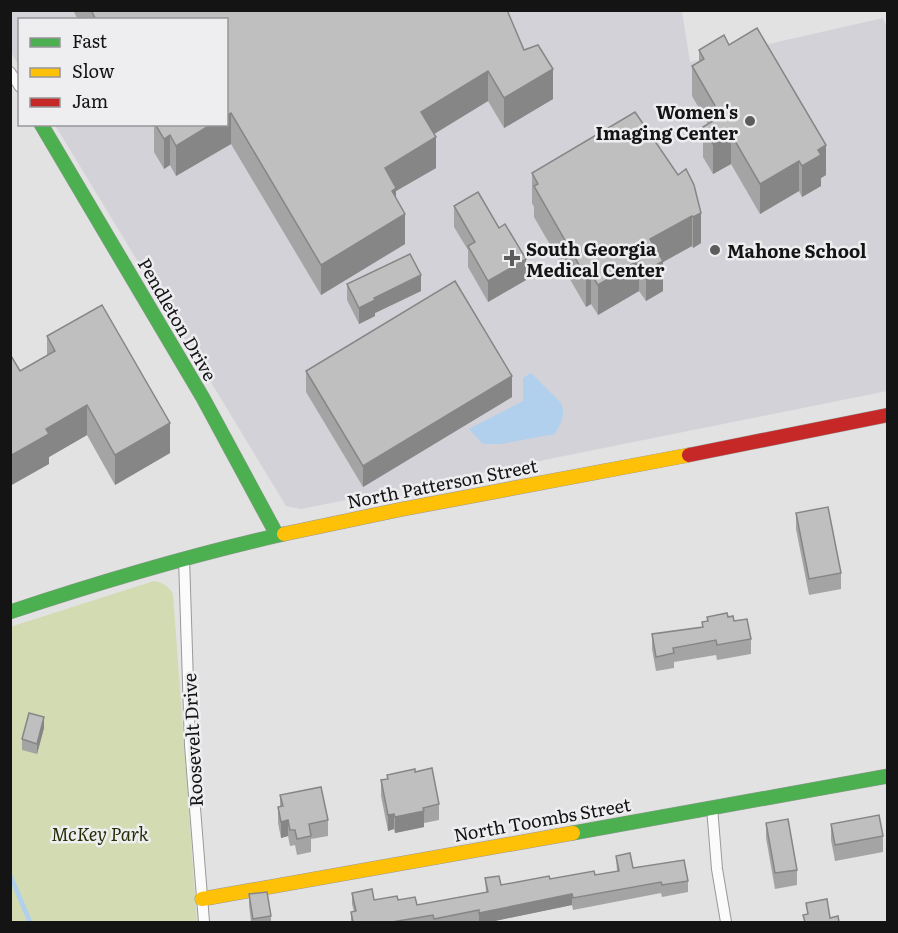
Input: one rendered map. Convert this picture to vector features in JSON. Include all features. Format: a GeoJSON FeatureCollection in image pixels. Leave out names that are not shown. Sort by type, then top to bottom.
{"type":"FeatureCollection","features":[{"type":"Feature","properties":{"kind":"street","name":"Pendleton Drive"},"geometry":{"type":"LineString","coordinates":[[42,126],[203,398],[277,535]]}},
{"type":"Feature","properties":{"kind":"street","name":"North Patterson Street"},"geometry":{"type":"LineString","coordinates":[[10,612],[130,573],[277,535],[446,499],[644,464],[888,415]]}},
{"type":"Feature","properties":{"kind":"street","name":"Roosevelt Drive"},"geometry":{"type":"LineString","coordinates":[[184,558],[190,745],[204,922]]}},
{"type":"Feature","properties":{"kind":"street","name":"North Toombs Street"},"geometry":{"type":"LineString","coordinates":[[202,899],[888,776]]}},
{"type":"Feature","properties":{"kind":"street"},"geometry":{"type":"LineString","coordinates":[[712,807],[717,869],[726,922]]}},
{"type":"Feature","properties":{"kind":"shaded area","name":"South Georgia Medical Center"},"geometry":{"type":"Polygon","coordinates":[[[11,10],[682,11],[690,62],[883,18],[888,30],[887,391],[301,509],[286,506],[56,126],[228,126],[228,18],[18,18],[18,65],[11,52],[11,10]]]}},
{"type":"Feature","properties":{"kind":"green space","name":"McKey Park"},"geometry":{"type":"Polygon","coordinates":[[[154,581],[165,585],[173,594],[197,922],[11,922],[10,627],[154,581]]]}},
{"type":"Feature","properties":{"kind":"water"},"geometry":{"type":"Polygon","coordinates":[[[531,373],[561,403],[563,415],[555,434],[500,444],[483,444],[469,429],[523,401],[523,378],[531,373]]]}},
{"type":"Feature","properties":{"kind":"building"},"geometry":{"type":"Polygon","coordinates":[[[91,10],[507,10],[524,50],[538,45],[553,69],[504,98],[488,71],[421,112],[436,137],[385,168],[396,188],[392,191],[405,214],[321,265],[231,113],[228,115],[228,18],[95,18],[91,10]]]}},
{"type":"Feature","properties":{"kind":"building","name":"Women's Imaging Center"},"geometry":{"type":"Polygon","coordinates":[[[757,28],[826,145],[818,150],[821,155],[802,166],[799,161],[760,184],[731,134],[713,144],[703,127],[721,116],[692,66],[704,59],[699,50],[724,35],[729,45],[757,28]]]}},
{"type":"Feature","properties":{"kind":"building"},"geometry":{"type":"Polygon","coordinates":[[[635,112],[678,175],[686,169],[694,185],[701,213],[650,239],[663,261],[646,271],[639,260],[598,285],[591,274],[586,277],[534,186],[538,184],[532,173],[635,112]]]}},
{"type":"Feature","properties":{"kind":"building"},"geometry":{"type":"Polygon","coordinates":[[[156,126],[209,126],[176,146],[170,135],[164,139],[156,126]]]}},
{"type":"Feature","properties":{"kind":"building"},"geometry":{"type":"Polygon","coordinates":[[[478,192],[499,228],[505,224],[526,259],[488,281],[468,246],[475,242],[454,206],[478,192]]]}},
{"type":"Feature","properties":{"kind":"building"},"geometry":{"type":"Polygon","coordinates":[[[410,254],[421,275],[359,308],[347,284],[410,254]]]}},
{"type":"Feature","properties":{"kind":"building"},"geometry":{"type":"Polygon","coordinates":[[[455,281],[512,376],[363,466],[306,371],[455,281]]]}},
{"type":"Feature","properties":{"kind":"building"},"geometry":{"type":"Polygon","coordinates":[[[102,305],[170,423],[115,455],[87,405],[46,429],[49,434],[10,456],[10,354],[20,371],[55,351],[47,336],[102,305]]]}},
{"type":"Feature","properties":{"kind":"building"},"geometry":{"type":"Polygon","coordinates":[[[828,507],[841,573],[809,579],[796,513],[828,507]]]}},
{"type":"Feature","properties":{"kind":"building"},"geometry":{"type":"Polygon","coordinates":[[[727,613],[728,617],[733,616],[734,621],[747,619],[751,639],[717,645],[716,640],[673,648],[674,653],[656,657],[652,634],[703,627],[702,622],[708,621],[707,617],[727,613]]]}},
{"type":"Feature","properties":{"kind":"building"},"geometry":{"type":"Polygon","coordinates":[[[29,713],[44,717],[37,744],[22,739],[29,713]]]}},
{"type":"Feature","properties":{"kind":"building"},"geometry":{"type":"Polygon","coordinates":[[[432,768],[439,804],[423,808],[424,811],[395,817],[394,814],[388,815],[381,780],[388,779],[387,775],[432,768]]]}},
{"type":"Feature","properties":{"kind":"building"},"geometry":{"type":"Polygon","coordinates":[[[321,787],[328,820],[309,824],[311,836],[297,839],[295,830],[290,830],[288,820],[281,822],[278,807],[283,806],[280,795],[321,787]]]}},
{"type":"Feature","properties":{"kind":"building"},"geometry":{"type":"Polygon","coordinates":[[[879,815],[883,836],[835,845],[831,824],[879,815]]]}},
{"type":"Feature","properties":{"kind":"building"},"geometry":{"type":"Polygon","coordinates":[[[788,819],[797,870],[775,873],[766,823],[788,819]]]}},
{"type":"Feature","properties":{"kind":"building"},"geometry":{"type":"Polygon","coordinates":[[[630,853],[633,868],[684,860],[688,881],[662,885],[661,882],[573,898],[572,894],[479,913],[479,910],[434,919],[433,915],[392,922],[353,922],[351,912],[356,911],[352,893],[372,889],[374,900],[397,896],[398,900],[415,897],[417,905],[488,892],[485,878],[499,876],[501,885],[549,876],[550,879],[594,871],[595,875],[619,871],[616,856],[630,853]]]}},
{"type":"Feature","properties":{"kind":"building"},"geometry":{"type":"Polygon","coordinates":[[[267,892],[271,916],[253,919],[249,894],[267,892]]]}},
{"type":"Feature","properties":{"kind":"building"},"geometry":{"type":"Polygon","coordinates":[[[827,899],[830,918],[838,916],[839,922],[805,922],[803,915],[808,914],[806,903],[827,899]]]}},
{"type":"Feature","properties":{"kind":"waterway"},"geometry":{"type":"LineString","coordinates":[[10,875],[30,922]]}},
{"type":"Feature","properties":{"kind":"traffic: fast"},"geometry":{"type":"LineString","coordinates":[[42,126],[203,398],[277,535]]}},
{"type":"Feature","properties":{"kind":"traffic: fast"},"geometry":{"type":"LineString","coordinates":[[10,612],[146,570],[284,534]]}},
{"type":"Feature","properties":{"kind":"traffic: fast"},"geometry":{"type":"LineString","coordinates":[[573,833],[888,776]]}},
{"type":"Feature","properties":{"kind":"traffic: slow"},"geometry":{"type":"LineString","coordinates":[[284,534],[689,455]]}},
{"type":"Feature","properties":{"kind":"traffic: slow"},"geometry":{"type":"LineString","coordinates":[[202,899],[573,833]]}},
{"type":"Feature","properties":{"kind":"traffic: jam"},"geometry":{"type":"LineString","coordinates":[[689,455],[888,415]]}},
{"type":"Feature","properties":{"kind":"place","name":"Women's Imaging Center"},"geometry":{"type":"Point","coordinates":[750,121]}},
{"type":"Feature","properties":{"kind":"place","name":"Mahone School"},"geometry":{"type":"Point","coordinates":[715,250]}},
{"type":"Feature","properties":{"kind":"place","name":"South Georgia Medical Center"},"geometry":{"type":"Point","coordinates":[512,258]}}]}
